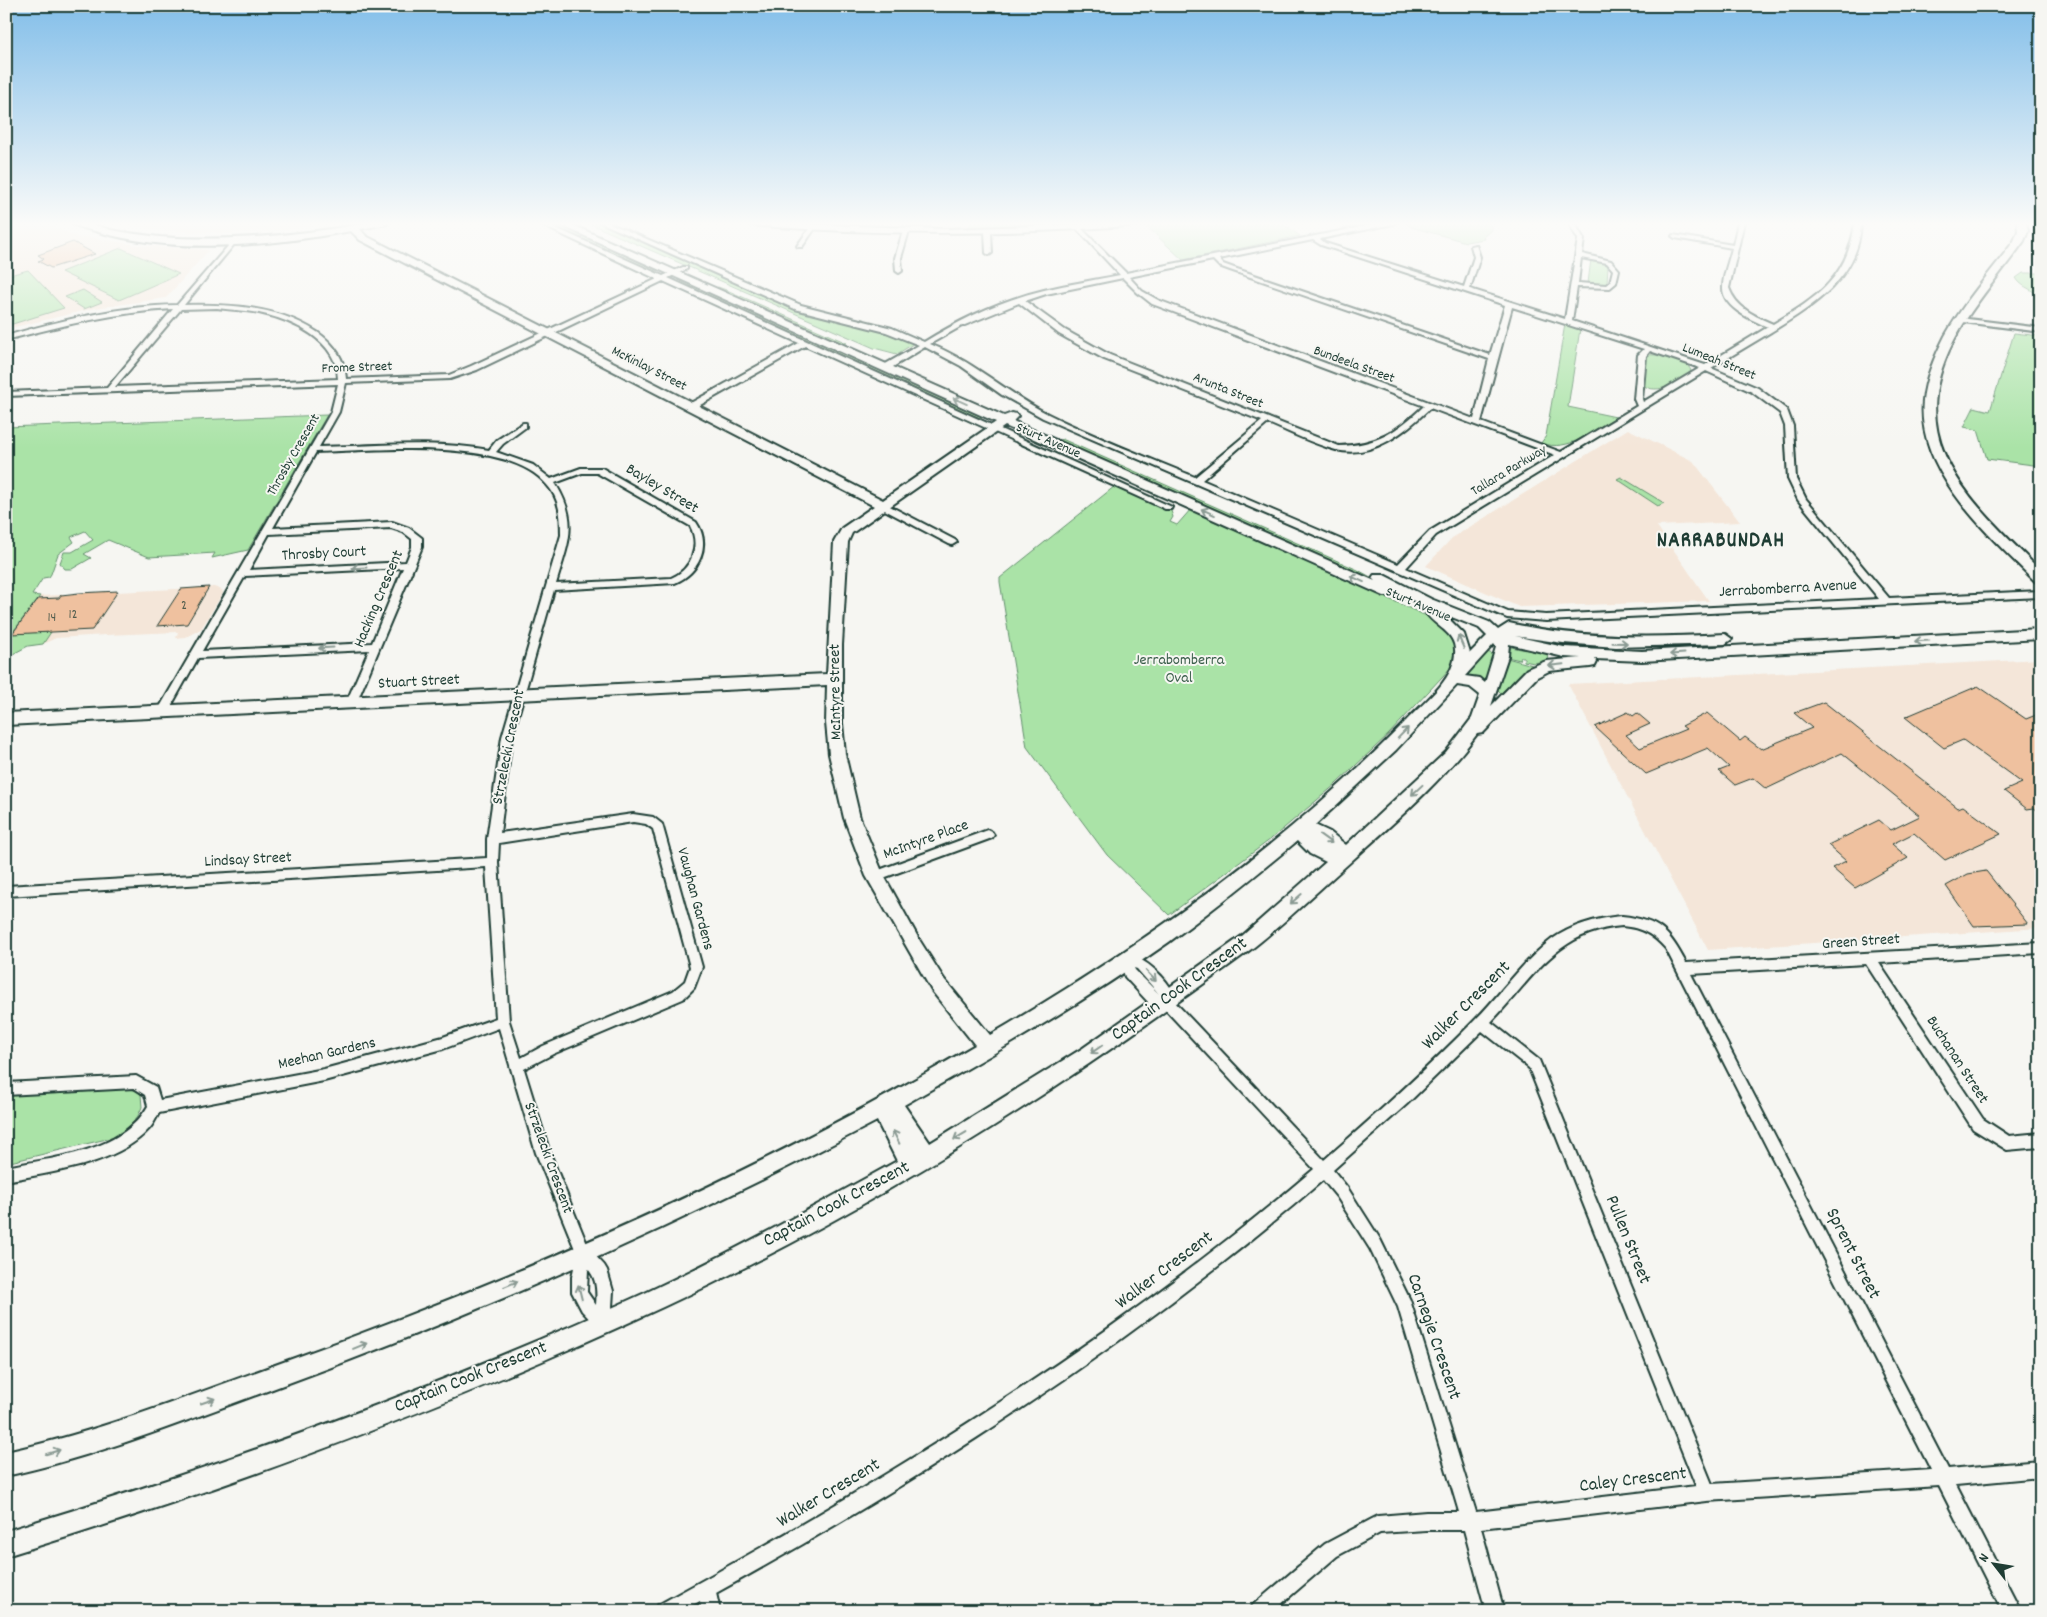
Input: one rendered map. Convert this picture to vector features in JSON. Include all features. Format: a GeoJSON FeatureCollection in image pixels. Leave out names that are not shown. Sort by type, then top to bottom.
{"type":"FeatureCollection","features":[{"type":"Feature","properties":{"kind":"main road","name":"Sturt Avenue"},"geometry":{"type":"LineString","coordinates":[[747,297],[1004,421],[1433,613],[1497,636],[1540,641]]}},
{"type":"Feature","properties":{"kind":"main road"},"geometry":{"type":"LineString","coordinates":[[1978,297],[1944,350],[1931,388],[1928,408],[1936,447],[1955,484],[1976,513],[2041,579]]}},
{"type":"Feature","properties":{"kind":"main road","name":"Sturt Avenue"},"geometry":{"type":"LineString","coordinates":[[1004,421],[1467,615],[1518,630],[1540,641]]}},
{"type":"Feature","properties":{"kind":"main road","name":"McIntyre Street"},"geometry":{"type":"LineString","coordinates":[[882,506],[847,531],[840,542],[834,723],[843,784],[860,844],[875,876],[938,985],[988,1047]]}},
{"type":"Feature","properties":{"kind":"main road"},"geometry":{"type":"LineString","coordinates":[[1379,578],[1431,604],[1482,624],[1497,636]]}},
{"type":"Feature","properties":{"kind":"main road"},"geometry":{"type":"LineString","coordinates":[[1433,613],[1454,629],[1462,643],[1464,656],[1454,680]]}},
{"type":"Feature","properties":{"kind":"main road"},"geometry":{"type":"LineString","coordinates":[[1540,641],[1616,643],[1919,630],[2041,627]]}},
{"type":"Feature","properties":{"kind":"main road"},"geometry":{"type":"LineString","coordinates":[[6,1464],[98,1438],[345,1352],[584,1254],[741,1181],[886,1106],[988,1047],[1126,960],[1202,908],[1300,828],[1379,758],[1489,641],[1497,636],[1518,630]]}},
{"type":"Feature","properties":{"kind":"main road"},"geometry":{"type":"LineString","coordinates":[[1452,756],[1535,671],[1546,666],[1640,656],[2041,634]]}},
{"type":"Feature","properties":{"kind":"main road","name":"Captain Cook Crescent"},"geometry":{"type":"LineString","coordinates":[[6,1544],[130,1506],[305,1444],[480,1376],[603,1323],[773,1240],[918,1161],[1082,1059],[1166,1001],[1248,941],[1342,858],[1452,756],[1478,720],[1489,694],[1503,650],[1497,636]]}},
{"type":"Feature","properties":{"kind":"main road"},"geometry":{"type":"LineString","coordinates":[[1748,638],[1762,643],[1769,648]]}},
{"type":"Feature","properties":{"kind":"main road"},"geometry":{"type":"LineString","coordinates":[[1540,641],[1576,653],[1640,656]]}},
{"type":"Feature","properties":{"kind":"main road","name":"Stuart Street"},"geometry":{"type":"LineString","coordinates":[[6,719],[834,679]]}},
{"type":"Feature","properties":{"kind":"main road"},"geometry":{"type":"LineString","coordinates":[[1454,680],[1474,682],[1489,694]]}},
{"type":"Feature","properties":{"kind":"main road"},"geometry":{"type":"LineString","coordinates":[[1300,828],[1316,848],[1342,858]]}},
{"type":"Feature","properties":{"kind":"main road"},"geometry":{"type":"LineString","coordinates":[[886,1106],[918,1161]]}},
{"type":"Feature","properties":{"kind":"street"},"geometry":{"type":"LineString","coordinates":[[109,390],[186,297]]}},
{"type":"Feature","properties":{"kind":"street","name":"McKinlay Street"},"geometry":{"type":"LineString","coordinates":[[479,297],[882,506]]}},
{"type":"Feature","properties":{"kind":"street","name":"Frome Street"},"geometry":{"type":"LineString","coordinates":[[6,394],[452,376],[474,368],[622,297]]}},
{"type":"Feature","properties":{"kind":"street","name":"Sturt Avenue"},"geometry":{"type":"LineString","coordinates":[[706,297],[804,342],[1004,421],[1168,507]]}},
{"type":"Feature","properties":{"kind":"street","name":"Sturt Avenue"},"geometry":{"type":"LineString","coordinates":[[731,297],[890,365]]}},
{"type":"Feature","properties":{"kind":"street","name":"Sturt Avenue"},"geometry":{"type":"LineString","coordinates":[[776,297],[798,307],[889,330],[925,344],[964,364],[1006,393],[1046,416],[1495,611],[1536,618]]}},
{"type":"Feature","properties":{"kind":"street"},"geometry":{"type":"LineString","coordinates":[[890,365],[964,322],[1031,297]]}},
{"type":"Feature","properties":{"kind":"street","name":"Bundeela Street"},"geometry":{"type":"LineString","coordinates":[[1148,297],[1181,314],[1562,456]]}},
{"type":"Feature","properties":{"kind":"street"},"geometry":{"type":"LineString","coordinates":[[1315,297],[1492,358]]}},
{"type":"Feature","properties":{"kind":"street","name":"Lumeah Street"},"geometry":{"type":"LineString","coordinates":[[1489,297],[1706,368],[1755,390],[1784,412],[1790,426],[1792,479],[1796,490],[1802,500],[1887,602]]}},
{"type":"Feature","properties":{"kind":"street"},"geometry":{"type":"LineString","coordinates":[[1568,322],[1572,297]]}},
{"type":"Feature","properties":{"kind":"street"},"geometry":{"type":"LineString","coordinates":[[1729,297],[1745,312],[1773,328]]}},
{"type":"Feature","properties":{"kind":"street","name":"Tallara Parkway"},"geometry":{"type":"LineString","coordinates":[[1399,569],[1433,533],[1773,328],[1806,307],[1816,297]]}},
{"type":"Feature","properties":{"kind":"street","name":"Arunta Street"},"geometry":{"type":"LineString","coordinates":[[1020,300],[1062,332],[1089,349],[1321,443],[1338,448],[1358,449],[1376,445],[1393,437],[1429,405]]}},
{"type":"Feature","properties":{"kind":"street"},"geometry":{"type":"LineString","coordinates":[[1477,423],[1492,358],[1509,304]]}},
{"type":"Feature","properties":{"kind":"street","name":"Throsby Crescent"},"geometry":{"type":"LineString","coordinates":[[6,338],[55,324],[104,314],[179,306],[245,309],[300,324],[320,336],[338,359],[343,381],[338,406],[162,712]]}},
{"type":"Feature","properties":{"kind":"street"},"geometry":{"type":"LineString","coordinates":[[1962,320],[2041,330]]}},
{"type":"Feature","properties":{"kind":"street"},"geometry":{"type":"LineString","coordinates":[[690,407],[804,342]]}},
{"type":"Feature","properties":{"kind":"street"},"geometry":{"type":"LineString","coordinates":[[1642,407],[1638,403],[1642,355],[1647,350]]}},
{"type":"Feature","properties":{"kind":"street"},"geometry":{"type":"LineString","coordinates":[[1640,387],[1663,394]]}},
{"type":"Feature","properties":{"kind":"street","name":"McIntyre Street"},"geometry":{"type":"LineString","coordinates":[[882,506],[1004,421]]}},
{"type":"Feature","properties":{"kind":"street"},"geometry":{"type":"LineString","coordinates":[[1196,481],[1266,421]]}},
{"type":"Feature","properties":{"kind":"street"},"geometry":{"type":"LineString","coordinates":[[491,453],[500,442],[523,425]]}},
{"type":"Feature","properties":{"kind":"street","name":"Strzelecki Crescent"},"geometry":{"type":"LineString","coordinates":[[312,450],[422,447],[463,448],[491,453],[530,467],[550,482],[559,496],[565,513],[566,528],[551,587],[508,737],[493,839],[492,862],[504,1021],[516,1067],[543,1153],[584,1254],[600,1270],[604,1291],[603,1323]]}},
{"type":"Feature","properties":{"kind":"street","name":"Bayley Street"},"geometry":{"type":"LineString","coordinates":[[550,482],[581,471],[599,470],[693,524],[697,528],[698,539],[693,564],[684,576],[672,581],[551,587]]}},
{"type":"Feature","properties":{"kind":"street"},"geometry":{"type":"LineString","coordinates":[[882,506],[952,542]]}},
{"type":"Feature","properties":{"kind":"street","name":"Hacking Crescent"},"geometry":{"type":"LineString","coordinates":[[266,531],[397,526],[413,534],[418,542],[351,703]]}},
{"type":"Feature","properties":{"kind":"street","name":"Throsby Court"},"geometry":{"type":"LineString","coordinates":[[242,573],[408,566]]}},
{"type":"Feature","properties":{"kind":"street","name":"Jerrabomberra Avenue"},"geometry":{"type":"LineString","coordinates":[[1536,618],[2041,594]]}},
{"type":"Feature","properties":{"kind":"street"},"geometry":{"type":"LineString","coordinates":[[195,655],[375,646]]}},
{"type":"Feature","properties":{"kind":"street","name":"Vaughan Gardens"},"geometry":{"type":"LineString","coordinates":[[493,839],[633,818],[649,820],[658,827],[696,967],[690,984],[678,995],[548,1050],[516,1067]]}},
{"type":"Feature","properties":{"kind":"street","name":"McIntyre Place"},"geometry":{"type":"LineString","coordinates":[[875,876],[988,834]]}},
{"type":"Feature","properties":{"kind":"street","name":"Lindsay Street"},"geometry":{"type":"LineString","coordinates":[[6,890],[492,862]]}},
{"type":"Feature","properties":{"kind":"street","name":"Walker Crescent"},"geometry":{"type":"LineString","coordinates":[[664,1611],[706,1589],[932,1454],[1119,1331],[1266,1219],[1323,1169],[1482,1023],[1546,953],[1564,938],[1601,924],[1627,920],[1645,924]]}},
{"type":"Feature","properties":{"kind":"street","name":"Sprent Street"},"geometry":{"type":"LineString","coordinates":[[1645,924],[1667,941],[1683,969],[2012,1611]]}},
{"type":"Feature","properties":{"kind":"street","name":"Green Street"},"geometry":{"type":"LineString","coordinates":[[1683,969],[2041,948]]}},
{"type":"Feature","properties":{"kind":"street","name":"Buchanan Street"},"geometry":{"type":"LineString","coordinates":[[1869,958],[1978,1124],[2007,1142],[2041,1140]]}},
{"type":"Feature","properties":{"kind":"street","name":"Carnegie Crescent"},"geometry":{"type":"LineString","coordinates":[[1126,960],[1129,973],[1154,999],[1166,1001],[1323,1169],[1342,1192],[1375,1244],[1404,1305],[1457,1473],[1495,1611]]}},
{"type":"Feature","properties":{"kind":"street","name":"Meehan Gardens"},"geometry":{"type":"LineString","coordinates":[[155,1107],[324,1075],[443,1042],[504,1021]]}},
{"type":"Feature","properties":{"kind":"street","name":"Pullen Street"},"geometry":{"type":"LineString","coordinates":[[1482,1023],[1534,1064],[1542,1080],[1707,1493]]}},
{"type":"Feature","properties":{"kind":"street"},"geometry":{"type":"LineString","coordinates":[[6,1089],[136,1082],[150,1091],[155,1107],[146,1124],[125,1141],[113,1147],[98,1153],[6,1174]]}},
{"type":"Feature","properties":{"kind":"street"},"geometry":{"type":"LineString","coordinates":[[584,1254],[578,1282],[583,1303],[603,1323]]}},
{"type":"Feature","properties":{"kind":"street","name":"Caley Crescent"},"geometry":{"type":"LineString","coordinates":[[1259,1611],[1331,1550],[1378,1526],[1469,1521],[1707,1493],[1944,1478],[2041,1469]]}},
{"type":"Feature","properties":{"kind":"street"},"geometry":{"type":"LineString","coordinates":[[706,1589],[711,1611]]}},
{"type":"Feature","properties":{"kind":"shaded area"},"geometry":{"type":"Polygon","coordinates":[[[6,297],[166,297],[96,308],[6,329],[6,297]]]}},
{"type":"Feature","properties":{"kind":"shaded area"},"geometry":{"type":"Polygon","coordinates":[[[1628,429],[1693,461],[1740,522],[1657,526],[1709,601],[1519,607],[1426,566],[1452,538],[1628,429]]]}},
{"type":"Feature","properties":{"kind":"shaded area"},"geometry":{"type":"Polygon","coordinates":[[[214,587],[222,590],[223,593],[201,629],[186,637],[176,638],[178,632],[106,635],[56,638],[43,644],[51,632],[12,634],[40,596],[214,587]]]}},
{"type":"Feature","properties":{"kind":"shaded area"},"geometry":{"type":"Polygon","coordinates":[[[2041,659],[2041,928],[1708,950],[1568,684],[2041,659]]]}},
{"type":"Feature","properties":{"kind":"green space"},"geometry":{"type":"Polygon","coordinates":[[[6,297],[54,297],[64,308],[6,326],[6,297]]]}},
{"type":"Feature","properties":{"kind":"green space"},"geometry":{"type":"Polygon","coordinates":[[[66,297],[95,297],[102,302],[84,309],[66,297]]]}},
{"type":"Feature","properties":{"kind":"green space"},"geometry":{"type":"Polygon","coordinates":[[[710,297],[719,297],[982,416],[980,418],[710,297]]]}},
{"type":"Feature","properties":{"kind":"green space"},"geometry":{"type":"Polygon","coordinates":[[[736,297],[744,297],[847,343],[844,345],[736,297]]]}},
{"type":"Feature","properties":{"kind":"green space"},"geometry":{"type":"Polygon","coordinates":[[[758,297],[769,297],[820,315],[888,332],[913,342],[913,344],[897,354],[874,348],[758,297]]]}},
{"type":"Feature","properties":{"kind":"green space"},"geometry":{"type":"Polygon","coordinates":[[[1565,324],[1580,329],[1568,407],[1616,417],[1571,443],[1551,445],[1541,443],[1546,436],[1565,324]]]}},
{"type":"Feature","properties":{"kind":"green space"},"geometry":{"type":"Polygon","coordinates":[[[2014,333],[2041,336],[2041,466],[1987,459],[1978,430],[1964,427],[1974,407],[1990,411],[2014,333]]]}},
{"type":"Feature","properties":{"kind":"green space"},"geometry":{"type":"Polygon","coordinates":[[[1648,355],[1666,356],[1679,360],[1691,371],[1668,386],[1655,389],[1649,388],[1643,385],[1645,357],[1648,355]]]}},
{"type":"Feature","properties":{"kind":"green space"},"geometry":{"type":"Polygon","coordinates":[[[327,415],[248,550],[212,558],[215,553],[149,557],[108,540],[84,554],[91,558],[72,569],[65,569],[60,563],[64,552],[72,552],[93,540],[85,531],[71,537],[74,542],[58,554],[51,574],[49,577],[43,578],[32,595],[40,596],[12,633],[51,632],[43,644],[28,646],[11,655],[6,654],[6,427],[327,415]]]}},
{"type":"Feature","properties":{"kind":"green space"},"geometry":{"type":"Polygon","coordinates":[[[1062,439],[1358,570],[1403,595],[1059,442],[1062,439]]]}},
{"type":"Feature","properties":{"kind":"green space"},"geometry":{"type":"Polygon","coordinates":[[[1621,477],[1664,503],[1658,506],[1617,479],[1621,477]]]}},
{"type":"Feature","properties":{"kind":"green space","name":"Jerrabomberra Oval"},"geometry":{"type":"Polygon","coordinates":[[[1115,486],[1171,511],[1173,517],[1170,522],[1177,525],[1191,509],[1433,619],[1456,638],[1455,663],[1389,734],[1336,784],[1271,839],[1169,915],[1107,855],[1027,747],[1000,582],[1000,578],[1115,486]]]}},
{"type":"Feature","properties":{"kind":"green space"},"geometry":{"type":"Polygon","coordinates":[[[1511,647],[1547,654],[1548,660],[1534,663],[1524,661],[1524,657],[1521,657],[1520,660],[1507,657],[1511,647]]]}},
{"type":"Feature","properties":{"kind":"green space"},"geometry":{"type":"Polygon","coordinates":[[[1485,651],[1495,655],[1487,685],[1465,676],[1485,651]]]}},
{"type":"Feature","properties":{"kind":"green space"},"geometry":{"type":"Polygon","coordinates":[[[1507,658],[1536,666],[1501,693],[1497,689],[1507,658]]]}},
{"type":"Feature","properties":{"kind":"green space"},"geometry":{"type":"Polygon","coordinates":[[[128,1088],[137,1091],[141,1095],[142,1107],[138,1116],[127,1129],[115,1137],[6,1163],[6,1095],[128,1088]]]}},
{"type":"Feature","properties":{"kind":"building"},"geometry":{"type":"Polygon","coordinates":[[[209,587],[187,624],[157,626],[181,589],[209,587]]]}},
{"type":"Feature","properties":{"kind":"building"},"geometry":{"type":"Polygon","coordinates":[[[118,591],[92,630],[12,634],[38,599],[59,598],[61,595],[79,593],[118,591]]]}},
{"type":"Feature","properties":{"kind":"building"},"geometry":{"type":"Polygon","coordinates":[[[1978,686],[2026,719],[2041,713],[2041,813],[2034,808],[2027,809],[2004,791],[2022,783],[1963,740],[1944,748],[1905,717],[1978,686]]]}},
{"type":"Feature","properties":{"kind":"building"},"geometry":{"type":"Polygon","coordinates":[[[1824,702],[1958,808],[1963,806],[2001,834],[1945,860],[1914,833],[1892,844],[1908,858],[1855,888],[1832,868],[1846,861],[1828,845],[1879,820],[1891,830],[1920,816],[1842,753],[1766,789],[1753,778],[1735,785],[1719,771],[1729,767],[1708,748],[1646,774],[1595,727],[1628,712],[1633,716],[1637,713],[1650,724],[1626,735],[1640,748],[1686,729],[1682,726],[1707,713],[1740,741],[1745,737],[1761,749],[1812,728],[1794,713],[1824,702]]]}},
{"type":"Feature","properties":{"kind":"building"},"geometry":{"type":"Polygon","coordinates":[[[1986,871],[2028,924],[1974,926],[1946,886],[1968,874],[1986,871]]]}},
{"type":"Feature","properties":{"kind":"district","name":"NARRABUNDAH"},"geometry":{"type":"Point","coordinates":[1721,542]}}]}
